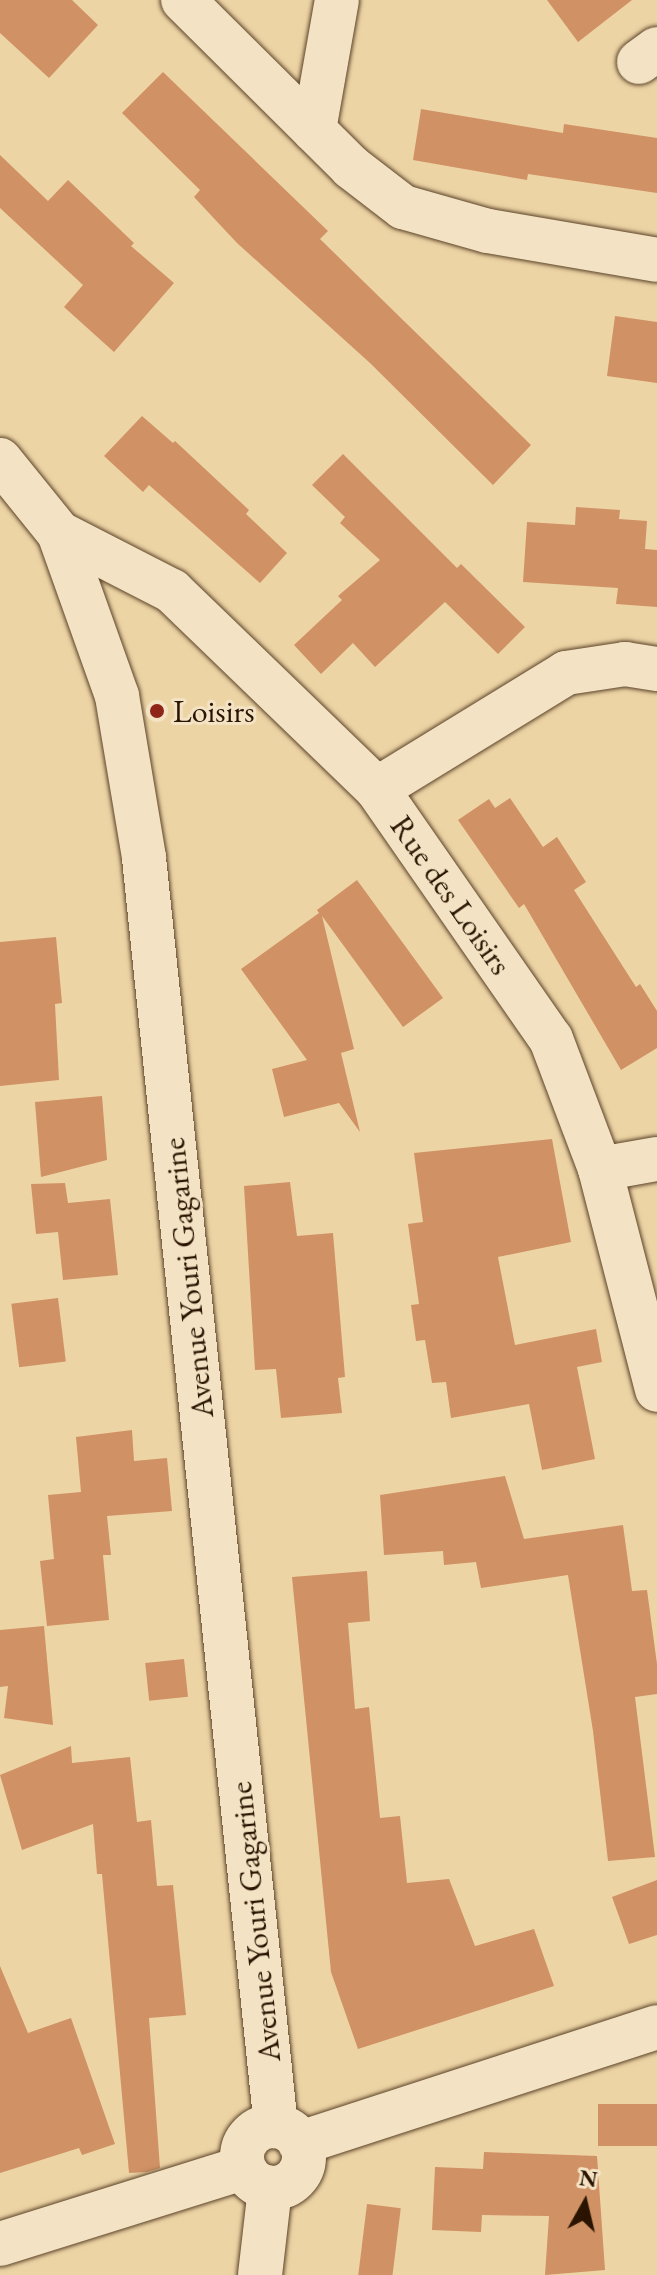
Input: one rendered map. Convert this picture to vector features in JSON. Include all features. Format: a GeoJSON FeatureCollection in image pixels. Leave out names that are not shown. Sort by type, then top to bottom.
{"type":"FeatureCollection","features":[{"type":"Feature","properties":{"kind":"street"},"geometry":{"type":"LineString","coordinates":[[183,0],[351,167],[403,207],[488,231],[657,260]]}},
{"type":"Feature","properties":{"kind":"street"},"geometry":{"type":"LineString","coordinates":[[314,130],[337,0]]}},
{"type":"Feature","properties":{"kind":"street","name":"Avenue Youri Gagarine"},"geometry":{"type":"LineString","coordinates":[[0,460],[59,533],[117,696],[144,858],[288,2135],[304,2159],[298,2175],[286,2185],[257,2178]]}},
{"type":"Feature","properties":{"kind":"street","name":"Rue des Loisirs"},"geometry":{"type":"LineString","coordinates":[[59,533],[172,591],[377,789],[551,1039],[600,1169],[657,1390]]}},
{"type":"Feature","properties":{"kind":"street"},"geometry":{"type":"LineString","coordinates":[[377,789],[566,673],[625,664],[657,669]]}},
{"type":"Feature","properties":{"kind":"street"},"geometry":{"type":"LineString","coordinates":[[600,1169],[657,1159]]}},
{"type":"Feature","properties":{"kind":"street"},"geometry":{"type":"LineString","coordinates":[[288,2135],[657,2027]]}},
{"type":"Feature","properties":{"kind":"street"},"geometry":{"type":"LineString","coordinates":[[0,2244],[257,2178],[260,2275]]}},
{"type":"Feature","properties":{"kind":"building"},"geometry":{"type":"Polygon","coordinates":[[[0,0],[72,0],[98,25],[49,78],[0,33],[0,0]]]}},
{"type":"Feature","properties":{"kind":"building"},"geometry":{"type":"Polygon","coordinates":[[[547,0],[632,0],[578,42],[547,0]]]}},
{"type":"Feature","properties":{"kind":"building"},"geometry":{"type":"Polygon","coordinates":[[[163,72],[328,231],[320,239],[531,445],[493,485],[370,363],[237,243],[194,197],[200,190],[122,113],[163,72]]]}},
{"type":"Feature","properties":{"kind":"building"},"geometry":{"type":"Polygon","coordinates":[[[421,109],[563,133],[564,124],[657,138],[657,193],[528,174],[527,180],[413,160],[421,109]]]}},
{"type":"Feature","properties":{"kind":"building"},"geometry":{"type":"Polygon","coordinates":[[[0,155],[48,201],[68,180],[134,243],[131,246],[174,283],[114,352],[64,307],[83,285],[0,208],[0,155]]]}},
{"type":"Feature","properties":{"kind":"building"},"geometry":{"type":"Polygon","coordinates":[[[615,316],[657,322],[657,383],[607,376],[615,316]]]}},
{"type":"Feature","properties":{"kind":"building"},"geometry":{"type":"Polygon","coordinates":[[[142,416],[173,443],[175,441],[249,510],[246,514],[287,553],[260,583],[149,485],[143,492],[104,456],[142,416]]]}},
{"type":"Feature","properties":{"kind":"building"},"geometry":{"type":"Polygon","coordinates":[[[343,454],[457,568],[461,564],[525,627],[498,654],[445,602],[375,667],[353,643],[321,674],[294,645],[342,600],[338,596],[380,560],[340,523],[345,517],[312,485],[343,454]]]}},
{"type":"Feature","properties":{"kind":"building"},"geometry":{"type":"Polygon","coordinates":[[[576,507],[620,510],[619,519],[647,521],[645,549],[657,550],[657,607],[616,604],[618,588],[523,582],[527,522],[575,525],[576,507]]]}},
{"type":"Feature","properties":{"kind":"building"},"geometry":{"type":"Polygon","coordinates":[[[510,798],[543,847],[557,837],[586,882],[574,890],[636,987],[640,984],[657,1011],[657,1048],[621,1070],[524,904],[519,908],[458,820],[489,799],[495,808],[510,798]]]}},
{"type":"Feature","properties":{"kind":"building"},"geometry":{"type":"Polygon","coordinates":[[[357,880],[443,998],[403,1027],[322,916],[354,1049],[341,1053],[360,1132],[339,1103],[284,1117],[272,1069],[307,1060],[241,969],[319,913],[317,910],[357,880]]]}},
{"type":"Feature","properties":{"kind":"building"},"geometry":{"type":"Polygon","coordinates":[[[56,937],[62,1003],[55,1004],[59,1080],[0,1086],[0,942],[56,937]]]}},
{"type":"Feature","properties":{"kind":"building"},"geometry":{"type":"Polygon","coordinates":[[[102,1096],[107,1160],[41,1177],[35,1102],[102,1096]]]}},
{"type":"Feature","properties":{"kind":"building"},"geometry":{"type":"Polygon","coordinates":[[[552,1139],[571,1242],[498,1257],[515,1345],[596,1329],[602,1362],[577,1367],[595,1459],[542,1470],[529,1404],[451,1418],[446,1382],[432,1383],[425,1340],[416,1341],[411,1305],[419,1304],[408,1224],[423,1222],[414,1153],[552,1139]]]}},
{"type":"Feature","properties":{"kind":"building"},"geometry":{"type":"Polygon","coordinates":[[[290,1182],[297,1236],[333,1233],[345,1377],[338,1378],[342,1413],[281,1418],[276,1369],[255,1370],[244,1186],[290,1182]]]}},
{"type":"Feature","properties":{"kind":"building"},"geometry":{"type":"Polygon","coordinates":[[[65,1183],[68,1203],[110,1199],[118,1275],[63,1280],[58,1232],[36,1234],[31,1184],[65,1183]]]}},
{"type":"Feature","properties":{"kind":"building"},"geometry":{"type":"Polygon","coordinates":[[[58,1298],[66,1362],[19,1367],[11,1304],[58,1298]]]}},
{"type":"Feature","properties":{"kind":"building"},"geometry":{"type":"Polygon","coordinates":[[[132,1430],[134,1461],[167,1458],[172,1511],[107,1516],[111,1555],[103,1555],[109,1620],[47,1626],[40,1561],[54,1559],[48,1495],[81,1492],[76,1437],[132,1430]]]}},
{"type":"Feature","properties":{"kind":"building"},"geometry":{"type":"Polygon","coordinates":[[[505,1476],[524,1539],[623,1525],[632,1591],[647,1590],[657,1664],[657,1694],[635,1697],[655,1857],[608,1861],[593,1731],[568,1575],[481,1588],[476,1562],[444,1565],[443,1551],[384,1555],[380,1495],[505,1476]]]}},
{"type":"Feature","properties":{"kind":"building"},"geometry":{"type":"Polygon","coordinates":[[[367,1571],[370,1621],[348,1623],[355,1709],[369,1707],[380,1818],[400,1816],[407,1883],[449,1879],[475,1946],[534,1929],[554,1986],[358,2049],[331,1972],[292,1577],[367,1571]]]}},
{"type":"Feature","properties":{"kind":"building"},"geometry":{"type":"Polygon","coordinates":[[[44,1626],[53,1725],[4,1718],[8,1686],[0,1687],[0,1630],[44,1626]]]}},
{"type":"Feature","properties":{"kind":"building"},"geometry":{"type":"Polygon","coordinates":[[[184,1659],[188,1697],[149,1701],[145,1663],[184,1659]]]}},
{"type":"Feature","properties":{"kind":"building"},"geometry":{"type":"Polygon","coordinates":[[[71,1746],[72,1763],[130,1757],[137,1822],[151,1820],[157,1886],[173,1885],[186,2015],[149,2018],[160,2168],[147,2172],[129,2173],[102,1874],[97,1874],[93,1824],[22,1850],[0,1775],[71,1746]]]}},
{"type":"Feature","properties":{"kind":"building"},"geometry":{"type":"Polygon","coordinates":[[[657,1880],[657,1935],[629,1944],[612,1897],[657,1880]]]}},
{"type":"Feature","properties":{"kind":"building"},"geometry":{"type":"Polygon","coordinates":[[[0,1966],[28,2033],[71,2018],[115,2144],[82,2155],[79,2148],[0,2173],[0,1966]]]}},
{"type":"Feature","properties":{"kind":"building"},"geometry":{"type":"Polygon","coordinates":[[[598,2104],[657,2104],[657,2146],[598,2146],[598,2104]]]}},
{"type":"Feature","properties":{"kind":"building"},"geometry":{"type":"Polygon","coordinates":[[[484,2152],[597,2156],[605,2270],[545,2275],[549,2216],[482,2215],[481,2232],[432,2230],[435,2167],[483,2169],[484,2152]]]}},
{"type":"Feature","properties":{"kind":"building"},"geometry":{"type":"Polygon","coordinates":[[[367,2204],[401,2208],[393,2275],[358,2275],[367,2204]]]}},
{"type":"Feature","properties":{"kind":"place","name":"Loisirs"},"geometry":{"type":"Point","coordinates":[157,711]}}]}
